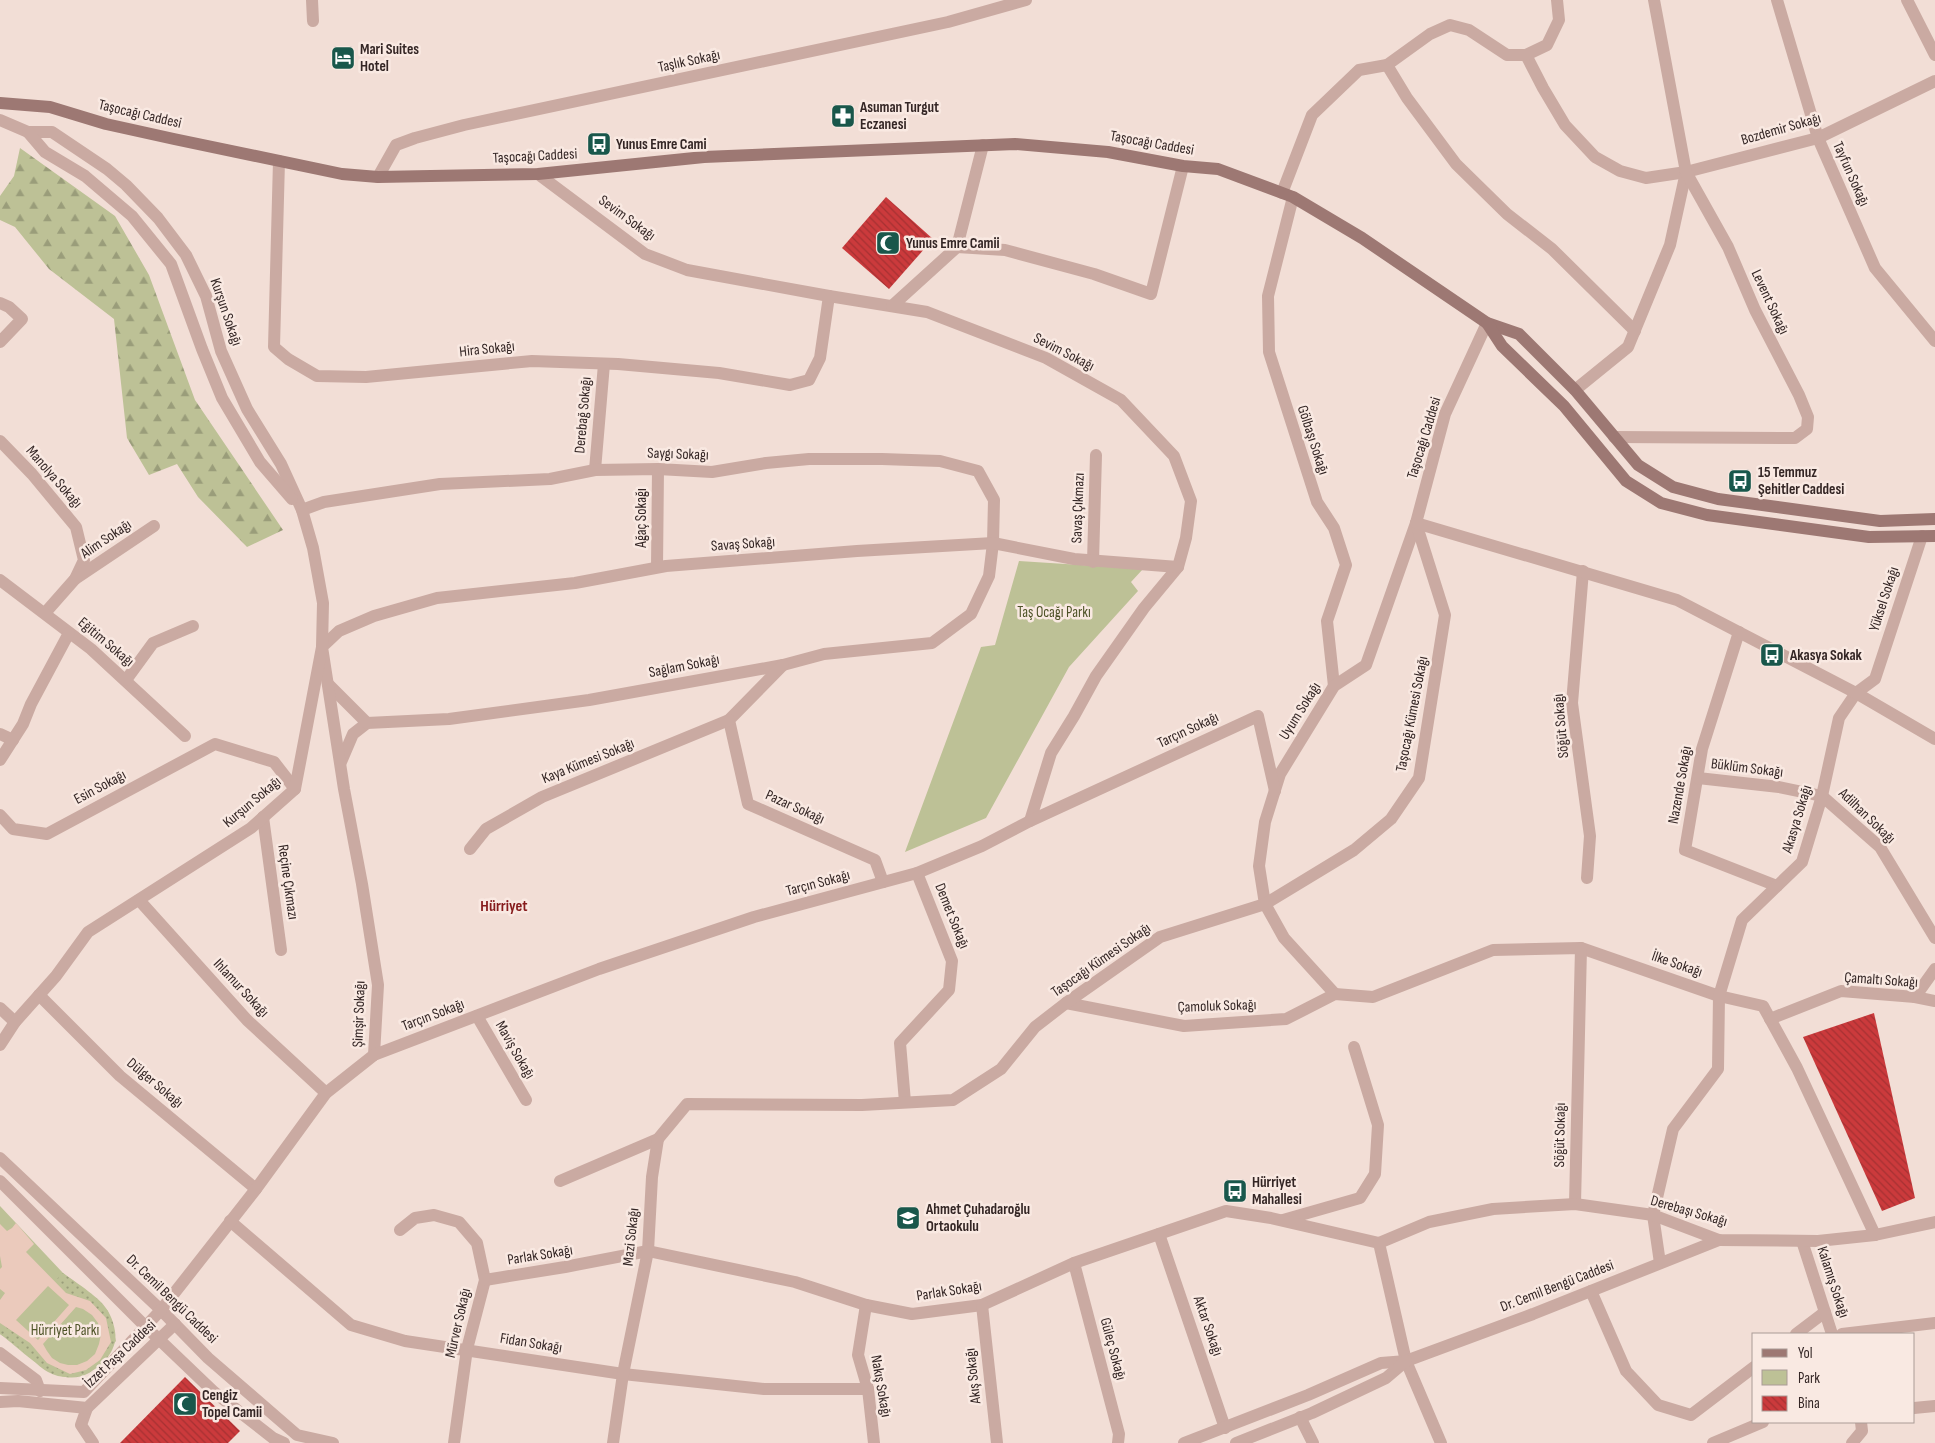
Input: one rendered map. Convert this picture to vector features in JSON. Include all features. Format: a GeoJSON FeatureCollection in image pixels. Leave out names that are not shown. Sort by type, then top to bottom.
{"type":"FeatureCollection","features":[{"type":"Feature","properties":{"kind":"main road","name":"Taşocağı Caddesi"},"geometry":{"type":"LineString","coordinates":[[0,103],[50,107],[106,124],[279,161],[342,174],[378,177],[538,174],[704,157],[983,145],[1015,144],[1108,152],[1183,166],[1218,169],[1287,195],[1362,238],[1487,323]]}},
{"type":"Feature","properties":{"kind":"main road"},"geometry":{"type":"LineString","coordinates":[[1487,323],[1519,334],[1575,390],[1638,465],[1672,487],[1718,498],[1880,521],[1935,519]]}},
{"type":"Feature","properties":{"kind":"main road"},"geometry":{"type":"LineString","coordinates":[[1487,323],[1502,346],[1564,406],[1626,481],[1661,503],[1706,514],[1868,537],[1929,536]]}},
{"type":"Feature","properties":{"kind":"street"},"geometry":{"type":"LineString","coordinates":[[312,0],[313,21]]}},
{"type":"Feature","properties":{"kind":"street","name":"Taşlık Sokağı"},"geometry":{"type":"LineString","coordinates":[[378,177],[396,145],[415,138],[474,123],[948,22],[1026,0]]}},
{"type":"Feature","properties":{"kind":"street"},"geometry":{"type":"LineString","coordinates":[[1558,0],[1559,20],[1547,45],[1526,55],[1507,55],[1469,30],[1450,25],[1430,34],[1387,65],[1407,98],[1456,164],[1507,214],[1552,249],[1635,331]]}},
{"type":"Feature","properties":{"kind":"street","name":"Levent Sokağı"},"geometry":{"type":"LineString","coordinates":[[1614,437],[1795,438],[1807,429],[1808,417],[1799,395],[1755,310],[1728,247],[1686,172],[1654,0]]}},
{"type":"Feature","properties":{"kind":"street","name":"Tayfun Sokağı"},"geometry":{"type":"LineString","coordinates":[[1777,0],[1818,138],[1875,268],[1935,340]]}},
{"type":"Feature","properties":{"kind":"street"},"geometry":{"type":"LineString","coordinates":[[1907,0],[1935,55]]}},
{"type":"Feature","properties":{"kind":"street","name":"Bozdemir Sokağı"},"geometry":{"type":"LineString","coordinates":[[1526,55],[1565,125],[1595,157],[1620,171],[1646,178],[1686,172],[1818,138],[1935,80]]}},
{"type":"Feature","properties":{"kind":"street","name":"Gölbaşı Sokağı"},"geometry":{"type":"LineString","coordinates":[[1334,686],[1327,621],[1346,565],[1334,528],[1316,502],[1269,352],[1268,296],[1287,195],[1312,115],[1359,70],[1387,65]]}},
{"type":"Feature","properties":{"kind":"street","name":"Kurşun Sokağı"},"geometry":{"type":"LineString","coordinates":[[0,120],[28,132],[52,132],[107,169],[126,185],[158,218],[186,255],[206,296],[221,351],[247,409],[281,464],[302,510],[313,548],[323,603],[322,647],[295,789],[251,828],[88,932],[39,995],[15,1022],[0,1044]]}},
{"type":"Feature","properties":{"kind":"street","name":"Kurşun Sokağı"},"geometry":{"type":"LineString","coordinates":[[28,132],[45,152],[85,176],[132,216],[171,264],[222,398],[260,462],[302,510]]}},
{"type":"Feature","properties":{"kind":"street"},"geometry":{"type":"LineString","coordinates":[[892,306],[958,247],[983,145]]}},
{"type":"Feature","properties":{"kind":"street","name":"Hira Sokağı"},"geometry":{"type":"LineString","coordinates":[[279,161],[274,347],[288,359],[317,376],[366,377],[532,361],[604,364],[719,373],[790,385],[810,380],[820,358],[829,296]]}},
{"type":"Feature","properties":{"kind":"street"},"geometry":{"type":"LineString","coordinates":[[958,247],[1005,250],[1094,274],[1151,294],[1183,166]]}},
{"type":"Feature","properties":{"kind":"street"},"geometry":{"type":"LineString","coordinates":[[1575,390],[1628,347],[1670,246],[1686,172]]}},
{"type":"Feature","properties":{"kind":"street","name":"Sevim Sokağı"},"geometry":{"type":"LineString","coordinates":[[538,174],[645,254],[687,270],[927,312],[1046,358],[1121,400],[1174,456],[1191,501],[1186,538],[1178,567],[1144,608],[1096,676],[1051,752],[1030,821]]}},
{"type":"Feature","properties":{"kind":"street"},"geometry":{"type":"LineString","coordinates":[[0,303],[9,307],[22,319],[0,342]]}},
{"type":"Feature","properties":{"kind":"street","name":"Taşocağı Caddesi"},"geometry":{"type":"LineString","coordinates":[[1416,523],[1445,414],[1487,323]]}},
{"type":"Feature","properties":{"kind":"street","name":"Derebağ Sokağı"},"geometry":{"type":"LineString","coordinates":[[595,470],[604,364]]}},
{"type":"Feature","properties":{"kind":"street","name":"Manolya Sokağı"},"geometry":{"type":"LineString","coordinates":[[0,441],[32,474],[76,527],[84,560],[75,579],[45,613]]}},
{"type":"Feature","properties":{"kind":"street","name":"Savaş Çıkmazı"},"geometry":{"type":"LineString","coordinates":[[1092,562],[1096,455]]}},
{"type":"Feature","properties":{"kind":"street","name":"Saygı Sokağı"},"geometry":{"type":"LineString","coordinates":[[302,510],[324,502],[440,484],[550,479],[595,470],[658,469],[712,472],[766,462],[809,459],[940,461],[978,471],[994,500],[993,543]]}},
{"type":"Feature","properties":{"kind":"street","name":"Ağaç Sokağı"},"geometry":{"type":"LineString","coordinates":[[657,568],[658,469]]}},
{"type":"Feature","properties":{"kind":"street"},"geometry":{"type":"LineString","coordinates":[[1416,523],[1677,600],[1856,693],[1935,739]]}},
{"type":"Feature","properties":{"kind":"street","name":"Uyum Sokağı"},"geometry":{"type":"LineString","coordinates":[[1265,904],[1259,866],[1265,822],[1280,774],[1334,686],[1366,665],[1416,523]]}},
{"type":"Feature","properties":{"kind":"street","name":"Taşocağı Kümesi Sokağı"},"geometry":{"type":"LineString","coordinates":[[658,1139],[687,1104],[862,1105],[953,1100],[1001,1069],[1035,1027],[1160,937],[1265,904],[1354,850],[1391,819],[1419,778],[1445,616],[1416,523]]}},
{"type":"Feature","properties":{"kind":"street","name":"Alim Sokağı"},"geometry":{"type":"LineString","coordinates":[[75,579],[154,526]]}},
{"type":"Feature","properties":{"kind":"street","name":"Yüksel Sokağı"},"geometry":{"type":"LineString","coordinates":[[1856,693],[1875,679],[1929,536]]}},
{"type":"Feature","properties":{"kind":"street","name":"Savaş Sokağı"},"geometry":{"type":"LineString","coordinates":[[322,647],[339,631],[374,616],[437,598],[575,583],[657,568],[857,551],[993,543],[1092,562],[1178,567]]}},
{"type":"Feature","properties":{"kind":"street","name":"Sağlam Sokağı"},"geometry":{"type":"LineString","coordinates":[[366,723],[450,719],[589,700],[783,665],[824,654],[932,643],[971,614],[989,576],[993,543]]}},
{"type":"Feature","properties":{"kind":"street","name":"Söğüt Sokağı"},"geometry":{"type":"LineString","coordinates":[[1583,571],[1572,703],[1590,836],[1587,878]]}},
{"type":"Feature","properties":{"kind":"street","name":"Eğitim Sokağı"},"geometry":{"type":"LineString","coordinates":[[0,580],[69,632],[126,680],[185,736]]}},
{"type":"Feature","properties":{"kind":"street"},"geometry":{"type":"LineString","coordinates":[[126,680],[154,643],[193,626]]}},
{"type":"Feature","properties":{"kind":"street"},"geometry":{"type":"LineString","coordinates":[[0,760],[23,724],[31,704],[69,632]]}},
{"type":"Feature","properties":{"kind":"street","name":"Nazende Sokağı"},"geometry":{"type":"LineString","coordinates":[[1739,632],[1702,749],[1684,850],[1777,886]]}},
{"type":"Feature","properties":{"kind":"street","name":"Şimşir Sokağı"},"geometry":{"type":"LineString","coordinates":[[161,1310],[256,1189],[326,1093],[374,1055],[378,985],[322,647]]}},
{"type":"Feature","properties":{"kind":"street"},"geometry":{"type":"LineString","coordinates":[[729,720],[783,665]]}},
{"type":"Feature","properties":{"kind":"street"},"geometry":{"type":"LineString","coordinates":[[329,685],[366,723],[353,734],[341,762]]}},
{"type":"Feature","properties":{"kind":"street","name":"Akasya Sokağı"},"geometry":{"type":"LineString","coordinates":[[1653,1215],[1673,1129],[1718,1069],[1719,996],[1742,920],[1802,862],[1822,796],[1839,718],[1856,693]]}},
{"type":"Feature","properties":{"kind":"street","name":"Tarçın Sokağı"},"geometry":{"type":"LineString","coordinates":[[374,1055],[599,969],[736,923],[917,873],[982,846],[1030,821],[1258,716],[1275,791]]}},
{"type":"Feature","properties":{"kind":"street","name":"Kaya Kümesi Sokağı"},"geometry":{"type":"LineString","coordinates":[[470,849],[486,829],[542,797],[729,720]]}},
{"type":"Feature","properties":{"kind":"street","name":"Pazar Sokağı"},"geometry":{"type":"LineString","coordinates":[[729,720],[748,804],[875,860],[883,882]]}},
{"type":"Feature","properties":{"kind":"street"},"geometry":{"type":"LineString","coordinates":[[0,734],[13,740]]}},
{"type":"Feature","properties":{"kind":"street","name":"Esin Sokağı"},"geometry":{"type":"LineString","coordinates":[[0,815],[13,829],[47,834],[215,744],[274,762],[295,789]]}},
{"type":"Feature","properties":{"kind":"street","name":"Büklüm Sokağı"},"geometry":{"type":"LineString","coordinates":[[1698,778],[1779,787],[1822,796]]}},
{"type":"Feature","properties":{"kind":"street","name":"Adilhan Sokağı"},"geometry":{"type":"LineString","coordinates":[[1822,796],[1880,847],[1935,938]]}},
{"type":"Feature","properties":{"kind":"street","name":"Reçine Çıkmazı"},"geometry":{"type":"LineString","coordinates":[[263,817],[281,950]]}},
{"type":"Feature","properties":{"kind":"street","name":"Demet Sokağı"},"geometry":{"type":"LineString","coordinates":[[905,1102],[900,1044],[949,990],[952,961],[917,873]]}},
{"type":"Feature","properties":{"kind":"street","name":"Ihlamur Sokağı"},"geometry":{"type":"LineString","coordinates":[[139,900],[247,1020],[326,1093]]}},
{"type":"Feature","properties":{"kind":"street"},"geometry":{"type":"LineString","coordinates":[[1265,904],[1284,938],[1335,994]]}},
{"type":"Feature","properties":{"kind":"street","name":"Söğüt Sokağı"},"geometry":{"type":"LineString","coordinates":[[1575,1204],[1581,948]]}},
{"type":"Feature","properties":{"kind":"street","name":"İlke Sokağı"},"geometry":{"type":"LineString","coordinates":[[1335,994],[1373,997],[1493,950],[1581,948],[1719,996],[1762,1006],[1797,1068],[1875,1235]]}},
{"type":"Feature","properties":{"kind":"street"},"geometry":{"type":"LineString","coordinates":[[1915,997],[1935,969]]}},
{"type":"Feature","properties":{"kind":"street","name":"Çamaltı Sokağı"},"geometry":{"type":"LineString","coordinates":[[1770,1019],[1841,991],[1915,997],[1935,1001]]}},
{"type":"Feature","properties":{"kind":"street","name":"Çamoluk Sokağı"},"geometry":{"type":"LineString","coordinates":[[1066,1003],[1184,1026],[1286,1019],[1335,994]]}},
{"type":"Feature","properties":{"kind":"street","name":"Dülger Sokağı"},"geometry":{"type":"LineString","coordinates":[[39,995],[120,1076],[256,1189]]}},
{"type":"Feature","properties":{"kind":"street"},"geometry":{"type":"LineString","coordinates":[[0,1008],[15,1022]]}},
{"type":"Feature","properties":{"kind":"street","name":"Maviş Sokağı"},"geometry":{"type":"LineString","coordinates":[[477,1016],[526,1100]]}},
{"type":"Feature","properties":{"kind":"street"},"geometry":{"type":"LineString","coordinates":[[1281,1220],[1360,1198],[1375,1174],[1378,1125],[1354,1046]]}},
{"type":"Feature","properties":{"kind":"street"},"geometry":{"type":"LineString","coordinates":[[560,1181],[658,1139]]}},
{"type":"Feature","properties":{"kind":"street","name":"Mazi Sokağı"},"geometry":{"type":"LineString","coordinates":[[613,1443],[623,1374],[648,1251],[652,1177],[658,1139]]}},
{"type":"Feature","properties":{"kind":"street","name":"Dr. Cemil Bengü Caddesi"},"geometry":{"type":"LineString","coordinates":[[0,1158],[161,1310],[208,1358],[297,1435],[333,1443]]}},
{"type":"Feature","properties":{"kind":"street"},"geometry":{"type":"LineString","coordinates":[[0,1180],[145,1326],[214,1392],[273,1438],[284,1443]]}},
{"type":"Feature","properties":{"kind":"street","name":"Derebaşı Sokağı"},"geometry":{"type":"LineString","coordinates":[[1379,1242],[1429,1222],[1493,1209],[1575,1204],[1653,1215],[1719,1240],[1802,1240],[1818,1242],[1875,1235],[1935,1222]]}},
{"type":"Feature","properties":{"kind":"street","name":"Parlak Sokağı"},"geometry":{"type":"LineString","coordinates":[[485,1280],[565,1268],[648,1251],[794,1282],[866,1305],[912,1314],[982,1306],[1074,1263],[1226,1211],[1281,1220],[1379,1242]]}},
{"type":"Feature","properties":{"kind":"street","name":"Mürver Sokağı"},"geometry":{"type":"LineString","coordinates":[[400,1230],[415,1218],[434,1215],[460,1222],[477,1243],[485,1280],[467,1349],[454,1443]]}},
{"type":"Feature","properties":{"kind":"street"},"geometry":{"type":"LineString","coordinates":[[1653,1215],[1660,1263]]}},
{"type":"Feature","properties":{"kind":"street","name":"Fidan Sokağı"},"geometry":{"type":"LineString","coordinates":[[230,1221],[351,1326],[405,1341],[623,1374],[764,1389],[868,1389]]}},
{"type":"Feature","properties":{"kind":"street","name":"Aktar Sokağı"},"geometry":{"type":"LineString","coordinates":[[1159,1234],[1225,1428]]}},
{"type":"Feature","properties":{"kind":"street","name":"Dr. Cemil Bengü Caddesi"},"geometry":{"type":"LineString","coordinates":[[1184,1443],[1308,1395],[1381,1362],[1406,1361],[1719,1240]]}},
{"type":"Feature","properties":{"kind":"street","name":"Kalamış Sokağı"},"geometry":{"type":"LineString","coordinates":[[1802,1240],[1832,1333]]}},
{"type":"Feature","properties":{"kind":"street"},"geometry":{"type":"LineString","coordinates":[[1379,1242],[1406,1361],[1441,1443]]}},
{"type":"Feature","properties":{"kind":"street","name":"Güleç Sokağı"},"geometry":{"type":"LineString","coordinates":[[1074,1263],[1119,1434],[1118,1443]]}},
{"type":"Feature","properties":{"kind":"street"},"geometry":{"type":"LineString","coordinates":[[1590,1291],[1626,1372],[1658,1405],[1691,1414],[1752,1368]]}},
{"type":"Feature","properties":{"kind":"street","name":"Nakış Sokağı"},"geometry":{"type":"LineString","coordinates":[[866,1305],[858,1354],[868,1389],[874,1443]]}},
{"type":"Feature","properties":{"kind":"street","name":"Akış Sokağı"},"geometry":{"type":"LineString","coordinates":[[982,1306],[996,1443]]}},
{"type":"Feature","properties":{"kind":"street","name":"İzzet Paşa Caddesi"},"geometry":{"type":"LineString","coordinates":[[0,1402],[84,1392],[161,1310]]}},
{"type":"Feature","properties":{"kind":"street"},"geometry":{"type":"LineString","coordinates":[[1797,1333],[1825,1312]]}},
{"type":"Feature","properties":{"kind":"street"},"geometry":{"type":"LineString","coordinates":[[1850,1333],[1935,1323]]}},
{"type":"Feature","properties":{"kind":"street","name":"İzzet Paşa Caddesi"},"geometry":{"type":"LineString","coordinates":[[93,1443],[81,1425],[87,1408],[175,1324]]}},
{"type":"Feature","properties":{"kind":"street"},"geometry":{"type":"LineString","coordinates":[[0,1353],[36,1380],[40,1397]]}},
{"type":"Feature","properties":{"kind":"street","name":"Dr. Cemil Bengü Caddesi"},"geometry":{"type":"LineString","coordinates":[[1236,1443],[1300,1417],[1386,1378],[1406,1361]]}},
{"type":"Feature","properties":{"kind":"street","name":"İzzet Paşa Caddesi"},"geometry":{"type":"LineString","coordinates":[[0,1388],[87,1408]]}},
{"type":"Feature","properties":{"kind":"street"},"geometry":{"type":"LineString","coordinates":[[84,1392],[87,1408]]}},
{"type":"Feature","properties":{"kind":"street"},"geometry":{"type":"LineString","coordinates":[[1915,1408],[1935,1406]]}},
{"type":"Feature","properties":{"kind":"street"},"geometry":{"type":"LineString","coordinates":[[1300,1417],[1313,1443]]}},
{"type":"Feature","properties":{"kind":"street"},"geometry":{"type":"LineString","coordinates":[[1714,1443],[1761,1423]]}},
{"type":"Feature","properties":{"kind":"street"},"geometry":{"type":"LineString","coordinates":[[1852,1443],[1862,1431],[1861,1423]]}},
{"type":"Feature","properties":{"kind":"green space"},"geometry":{"type":"Polygon","coordinates":[[[20,148],[115,216],[149,275],[195,400],[283,530],[247,547],[198,497],[177,464],[149,475],[127,438],[114,319],[49,269],[15,227],[0,220],[0,196],[14,176],[20,148]]]}},
{"type":"Feature","properties":{"kind":"green space","name":"Taş Ocağı Parkı"},"geometry":{"type":"Polygon","coordinates":[[[1019,561],[1143,569],[1131,582],[1138,591],[1069,667],[986,818],[905,852],[981,647],[995,645],[1019,561]]]}},
{"type":"Feature","properties":{"kind":"green space","name":"Hürriyet Parkı"},"geometry":{"type":"Polygon","coordinates":[[[0,1206],[63,1273],[96,1298],[108,1311],[116,1341],[100,1363],[89,1373],[77,1377],[65,1377],[53,1373],[30,1359],[0,1334],[0,1206]]]}},
{"type":"Feature","properties":{"kind":"green space"},"geometry":{"type":"Polygon","coordinates":[[[63,1273],[95,1296],[106,1307],[112,1319],[115,1335],[115,1342],[111,1352],[105,1360],[88,1373],[68,1377],[58,1376],[45,1370],[0,1334],[0,1323],[30,1343],[47,1363],[70,1374],[111,1342],[90,1301],[66,1293],[55,1281],[63,1273]]]}},
{"type":"Feature","properties":{"kind":"shaded area"},"geometry":{"type":"Polygon","coordinates":[[[16,1223],[34,1244],[26,1252],[66,1293],[90,1301],[106,1318],[111,1342],[100,1360],[86,1370],[70,1374],[47,1363],[30,1343],[0,1323],[0,1300],[5,1293],[0,1289],[0,1269],[2,1267],[0,1224],[7,1231],[16,1223]],[[48,1286],[16,1320],[38,1340],[69,1305],[48,1286]],[[76,1307],[43,1344],[52,1358],[68,1365],[77,1365],[87,1361],[95,1354],[101,1334],[98,1323],[92,1315],[76,1307]]]}},
{"type":"Feature","properties":{"kind":"building","name":"Yunus Emre Camii"},"geometry":{"type":"Polygon","coordinates":[[[886,197],[933,239],[889,289],[842,248],[886,197]]]}},
{"type":"Feature","properties":{"kind":"building"},"geometry":{"type":"Polygon","coordinates":[[[1874,1013],[1915,1198],[1882,1211],[1803,1037],[1874,1013]]]}},
{"type":"Feature","properties":{"kind":"building","name":"Cengiz Topel Camii"},"geometry":{"type":"Polygon","coordinates":[[[185,1377],[240,1431],[228,1443],[120,1443],[185,1377]]]}},
{"type":"Feature","properties":{"kind":"place","name":"Mari Suites Hotel"},"geometry":{"type":"Point","coordinates":[343,58]}},
{"type":"Feature","properties":{"kind":"place","name":"Asuman Turgut Eczanesi"},"geometry":{"type":"Point","coordinates":[843,116]}},
{"type":"Feature","properties":{"kind":"place","name":"Yunus Emre Cami"},"geometry":{"type":"Point","coordinates":[599,144]}},
{"type":"Feature","properties":{"kind":"place","name":"Yunus Emre Camii"},"geometry":{"type":"Point","coordinates":[888,243]}},
{"type":"Feature","properties":{"kind":"place","name":"15 Temmuz Şehitler Caddesi"},"geometry":{"type":"Point","coordinates":[1740,481]}},
{"type":"Feature","properties":{"kind":"place","name":"Akasya Sokak"},"geometry":{"type":"Point","coordinates":[1772,655]}},
{"type":"Feature","properties":{"kind":"place","name":"Hürriyet Mahallesi"},"geometry":{"type":"Point","coordinates":[1235,1191]}},
{"type":"Feature","properties":{"kind":"place","name":"Ahmet Çuhadaroğlu Ortaokulu"},"geometry":{"type":"Point","coordinates":[908,1218]}},
{"type":"Feature","properties":{"kind":"place","name":"Cengiz Topel Camii"},"geometry":{"type":"Point","coordinates":[185,1404]}},
{"type":"Feature","properties":{"kind":"district","name":"Hürriyet"},"geometry":{"type":"Point","coordinates":[504,906]}}]}
